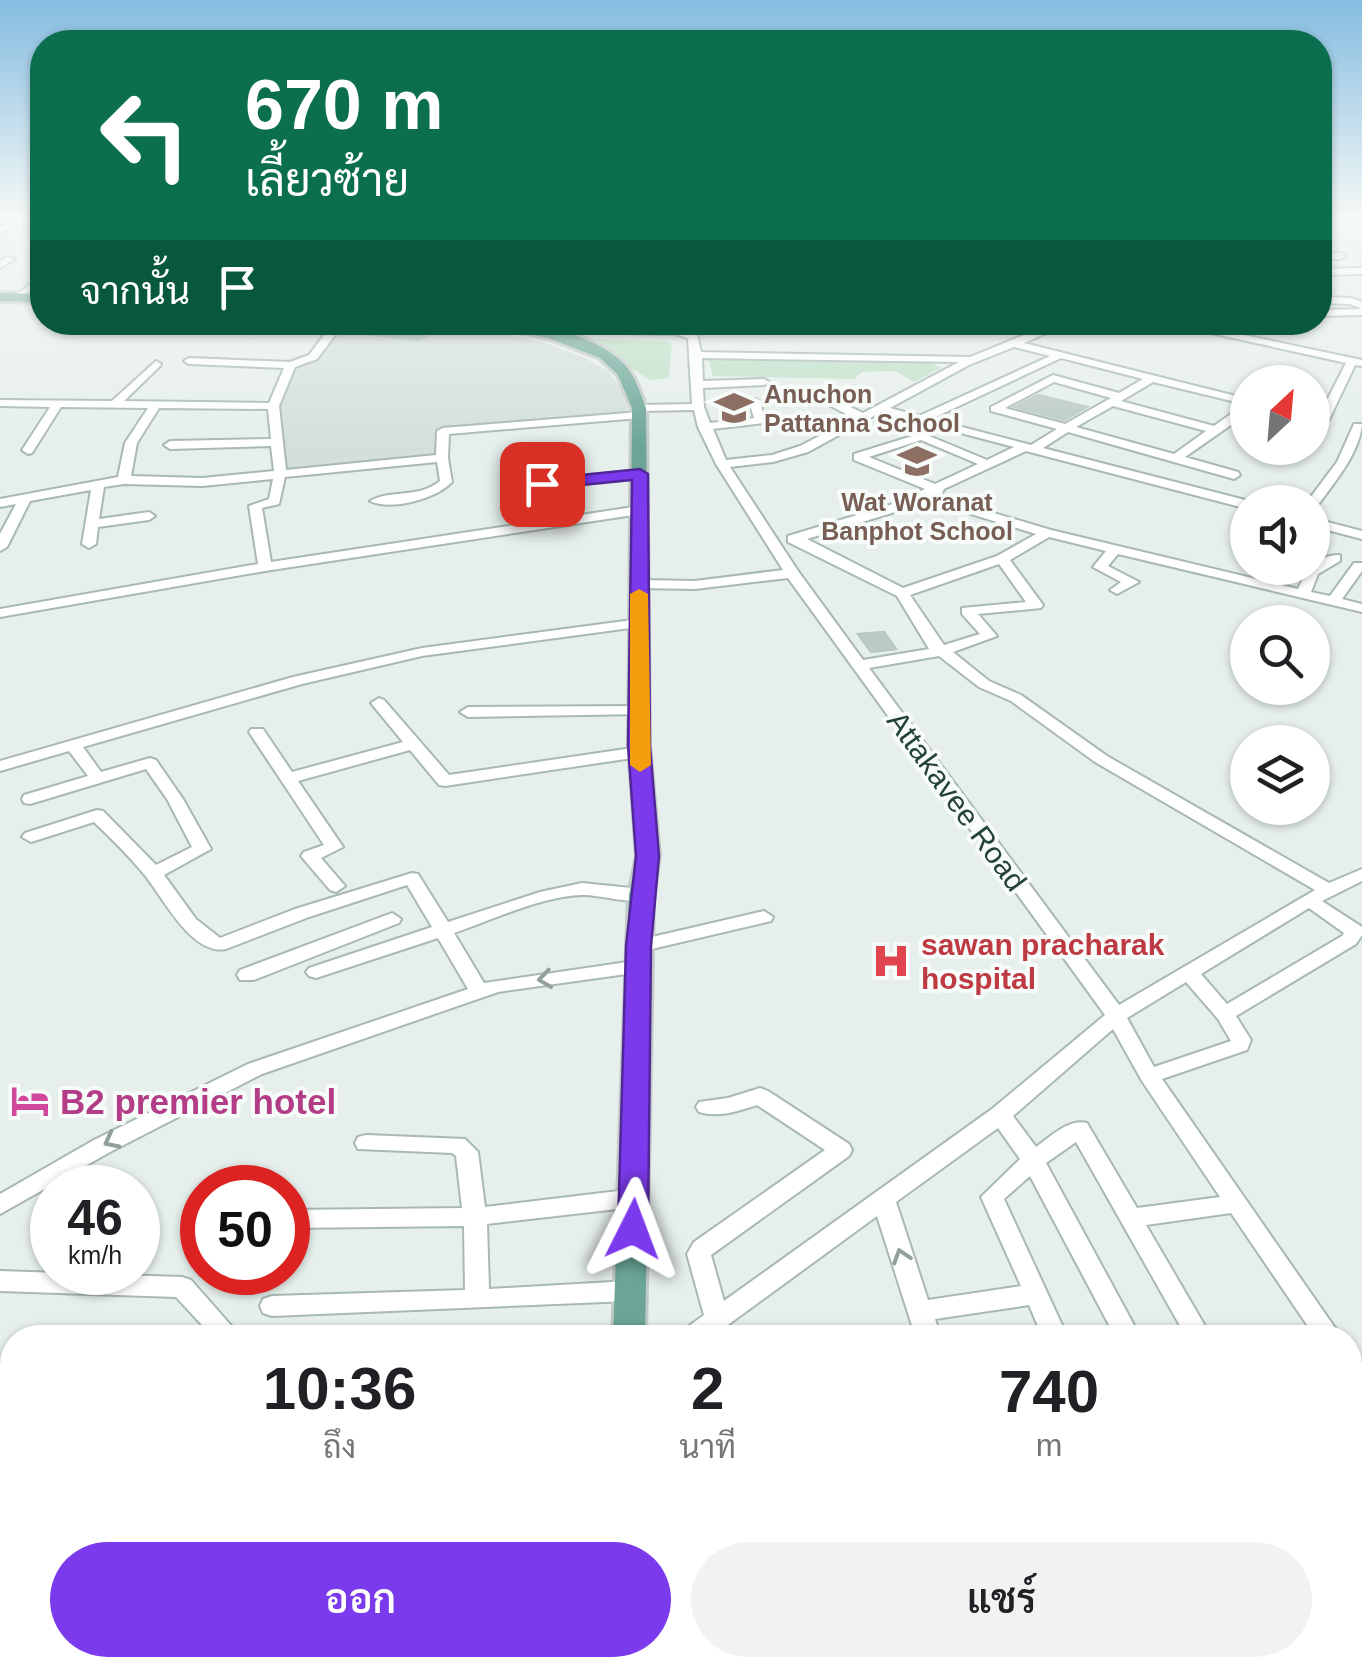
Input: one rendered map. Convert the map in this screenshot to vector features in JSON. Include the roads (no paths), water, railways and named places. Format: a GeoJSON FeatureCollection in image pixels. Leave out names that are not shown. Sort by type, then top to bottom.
{"type":"FeatureCollection","features":[{"type":"Feature","properties":{"kind":"main road"},"geometry":{"type":"LineString","coordinates":[[0,296],[30,297]]}},
{"type":"Feature","properties":{"kind":"main road"},"geometry":{"type":"LineString","coordinates":[[548,335],[596,350],[618,366],[639,411],[639,752],[648,856],[641,895],[628,1325]]}},
{"type":"Feature","properties":{"kind":"street"},"geometry":{"type":"LineString","coordinates":[[19,297],[26,291]]}},
{"type":"Feature","properties":{"kind":"street"},"geometry":{"type":"LineString","coordinates":[[1332,300],[1352,300],[1362,309]]}},
{"type":"Feature","properties":{"kind":"street"},"geometry":{"type":"LineString","coordinates":[[1332,312],[1362,309]]}},
{"type":"Feature","properties":{"kind":"street"},"geometry":{"type":"LineString","coordinates":[[189,361],[291,366],[313,357],[330,335]]}},
{"type":"Feature","properties":{"kind":"street"},"geometry":{"type":"LineString","coordinates":[[548,335],[662,338],[696,351],[974,359]]}},
{"type":"Feature","properties":{"kind":"street"},"geometry":{"type":"LineString","coordinates":[[688,335],[692,336],[696,351]]}},
{"type":"Feature","properties":{"kind":"street"},"geometry":{"type":"LineString","coordinates":[[722,464],[773,458],[804,449],[953,368],[1032,335]]}},
{"type":"Feature","properties":{"kind":"street"},"geometry":{"type":"LineString","coordinates":[[1233,335],[1357,362],[1330,401]]}},
{"type":"Feature","properties":{"kind":"street"},"geometry":{"type":"LineString","coordinates":[[1012,343],[1230,400]]}},
{"type":"Feature","properties":{"kind":"street","name":"Attakavee Road"},"geometry":{"type":"LineString","coordinates":[[696,351],[698,407],[722,464],[792,573],[1116,1016],[1148,1076],[1321,1325]]}},
{"type":"Feature","properties":{"kind":"street"},"geometry":{"type":"LineString","coordinates":[[921,419],[1057,356]]}},
{"type":"Feature","properties":{"kind":"street"},"geometry":{"type":"LineString","coordinates":[[933,358],[953,368]]}},
{"type":"Feature","properties":{"kind":"street"},"geometry":{"type":"LineString","coordinates":[[115,404],[156,364]]}},
{"type":"Feature","properties":{"kind":"street"},"geometry":{"type":"LineString","coordinates":[[265,567],[255,506],[275,501],[280,472],[273,406],[291,366]]}},
{"type":"Feature","properties":{"kind":"street"},"geometry":{"type":"LineString","coordinates":[[1214,430],[1052,378],[994,409],[1234,475]]}},
{"type":"Feature","properties":{"kind":"street"},"geometry":{"type":"LineString","coordinates":[[776,544],[931,493],[985,463],[1069,430],[1150,379]]}},
{"type":"Feature","properties":{"kind":"street"},"geometry":{"type":"LineString","coordinates":[[695,384],[764,382]]}},
{"type":"Feature","properties":{"kind":"street"},"geometry":{"type":"LineString","coordinates":[[829,400],[864,418]]}},
{"type":"Feature","properties":{"kind":"street"},"geometry":{"type":"LineString","coordinates":[[704,426],[760,421],[754,402]]}},
{"type":"Feature","properties":{"kind":"street"},"geometry":{"type":"LineString","coordinates":[[0,403],[273,406]]}},
{"type":"Feature","properties":{"kind":"street"},"geometry":{"type":"LineString","coordinates":[[28,450],[56,404]]}},
{"type":"Feature","properties":{"kind":"street"},"geometry":{"type":"LineString","coordinates":[[124,480],[130,444],[155,405]]}},
{"type":"Feature","properties":{"kind":"street"},"geometry":{"type":"LineString","coordinates":[[376,501],[427,496],[446,482],[443,431],[698,407]]}},
{"type":"Feature","properties":{"kind":"street"},"geometry":{"type":"LineString","coordinates":[[881,409],[1230,500]]}},
{"type":"Feature","properties":{"kind":"street"},"geometry":{"type":"LineString","coordinates":[[1176,458],[1230,418]]}},
{"type":"Feature","properties":{"kind":"street"},"geometry":{"type":"LineString","coordinates":[[1326,485],[1343,462],[1360,425],[1330,421]]}},
{"type":"Feature","properties":{"kind":"street"},"geometry":{"type":"LineString","coordinates":[[985,463],[922,436],[858,457],[931,493],[1047,532],[1362,608]]}},
{"type":"Feature","properties":{"kind":"street"},"geometry":{"type":"LineString","coordinates":[[1079,457],[1105,440]]}},
{"type":"Feature","properties":{"kind":"street"},"geometry":{"type":"LineString","coordinates":[[170,445],[277,442]]}},
{"type":"Feature","properties":{"kind":"street"},"geometry":{"type":"LineString","coordinates":[[0,503],[124,480],[202,482],[442,458]]}},
{"type":"Feature","properties":{"kind":"street"},"geometry":{"type":"LineString","coordinates":[[1343,462],[1362,466]]}},
{"type":"Feature","properties":{"kind":"street"},"geometry":{"type":"LineString","coordinates":[[509,488],[640,474]]}},
{"type":"Feature","properties":{"kind":"street"},"geometry":{"type":"LineString","coordinates":[[89,544],[98,485]]}},
{"type":"Feature","properties":{"kind":"street"},"geometry":{"type":"LineString","coordinates":[[0,547],[24,500]]}},
{"type":"Feature","properties":{"kind":"street"},"geometry":{"type":"LineString","coordinates":[[0,613],[265,567],[640,510]]}},
{"type":"Feature","properties":{"kind":"street"},"geometry":{"type":"LineString","coordinates":[[92,524],[150,516]]}},
{"type":"Feature","properties":{"kind":"street"},"geometry":{"type":"LineString","coordinates":[[1330,527],[1362,535]]}},
{"type":"Feature","properties":{"kind":"street"},"geometry":{"type":"LineString","coordinates":[[902,593],[1002,559],[1047,532]]}},
{"type":"Feature","properties":{"kind":"street"},"geometry":{"type":"LineString","coordinates":[[796,538],[902,593],[941,651],[984,684],[1016,698],[1101,759],[1336,887],[1362,893]]}},
{"type":"Feature","properties":{"kind":"street"},"geometry":{"type":"LineString","coordinates":[[1116,549],[1100,566],[1132,582],[1117,590]]}},
{"type":"Feature","properties":{"kind":"street"},"geometry":{"type":"LineString","coordinates":[[1303,593],[1312,572],[1335,558]]}},
{"type":"Feature","properties":{"kind":"street"},"geometry":{"type":"LineString","coordinates":[[858,665],[941,651],[990,636],[967,611],[1036,605],[1002,559]]}},
{"type":"Feature","properties":{"kind":"street"},"geometry":{"type":"LineString","coordinates":[[1334,601],[1360,566]]}},
{"type":"Feature","properties":{"kind":"street"},"geometry":{"type":"LineString","coordinates":[[638,584],[695,585],[792,573]]}},
{"type":"Feature","properties":{"kind":"street"},"geometry":{"type":"LineString","coordinates":[[0,766],[298,680],[422,652],[640,624]]}},
{"type":"Feature","properties":{"kind":"street"},"geometry":{"type":"LineString","coordinates":[[379,703],[442,780],[452,782],[639,752]]}},
{"type":"Feature","properties":{"kind":"street"},"geometry":{"type":"LineString","coordinates":[[468,712],[639,710]]}},
{"type":"Feature","properties":{"kind":"street"},"geometry":{"type":"LineString","coordinates":[[257,732],[334,847],[310,856],[336,886]]}},
{"type":"Feature","properties":{"kind":"street"},"geometry":{"type":"LineString","coordinates":[[72,744],[98,779]]}},
{"type":"Feature","properties":{"kind":"street"},"geometry":{"type":"LineString","coordinates":[[286,779],[413,744]]}},
{"type":"Feature","properties":{"kind":"street"},"geometry":{"type":"LineString","coordinates":[[30,799],[150,763],[202,849],[153,872]]}},
{"type":"Feature","properties":{"kind":"street"},"geometry":{"type":"LineString","coordinates":[[30,837],[97,815],[153,872],[186,921],[219,945],[372,889],[414,878],[480,992]]}},
{"type":"Feature","properties":{"kind":"street"},"geometry":{"type":"LineString","coordinates":[[709,1325],[884,1202],[1000,1114],[1116,1016],[1309,900],[1362,874]]}},
{"type":"Feature","properties":{"kind":"street"},"geometry":{"type":"LineString","coordinates":[[372,889],[406,941]]}},
{"type":"Feature","properties":{"kind":"street"},"geometry":{"type":"LineString","coordinates":[[316,972],[546,896],[582,889],[641,895]]}},
{"type":"Feature","properties":{"kind":"street"},"geometry":{"type":"LineString","coordinates":[[1225,1014],[1358,932],[1309,900]]}},
{"type":"Feature","properties":{"kind":"street"},"geometry":{"type":"LineString","coordinates":[[0,1205],[102,1146],[254,1069],[480,992],[640,956],[764,916]]}},
{"type":"Feature","properties":{"kind":"street"},"geometry":{"type":"LineString","coordinates":[[248,975],[392,919]]}},
{"type":"Feature","properties":{"kind":"street"},"geometry":{"type":"LineString","coordinates":[[1148,1076],[1240,1045],[1242,1040],[1188,972]]}},
{"type":"Feature","properties":{"kind":"street"},"geometry":{"type":"LineString","coordinates":[[707,1107],[728,1106],[760,1096],[841,1150],[702,1249],[699,1254],[717,1319]]}},
{"type":"Feature","properties":{"kind":"street"},"geometry":{"type":"LineString","coordinates":[[1000,1114],[1033,1160],[1122,1325]]}},
{"type":"Feature","properties":{"kind":"street"},"geometry":{"type":"LineString","coordinates":[[1050,1325],[992,1197],[1033,1160],[1078,1128],[1192,1325]]}},
{"type":"Feature","properties":{"kind":"street"},"geometry":{"type":"LineString","coordinates":[[366,1143],[463,1147],[467,1152],[475,1217],[477,1299]]}},
{"type":"Feature","properties":{"kind":"street"},"geometry":{"type":"LineString","coordinates":[[310,1219],[475,1217],[635,1198]]}},
{"type":"Feature","properties":{"kind":"street"},"geometry":{"type":"LineString","coordinates":[[884,1202],[924,1325]]}},
{"type":"Feature","properties":{"kind":"street"},"geometry":{"type":"LineString","coordinates":[[1130,1218],[1237,1203]]}},
{"type":"Feature","properties":{"kind":"street"},"geometry":{"type":"LineString","coordinates":[[0,1281],[182,1287],[218,1325]]}},
{"type":"Feature","properties":{"kind":"street"},"geometry":{"type":"LineString","coordinates":[[272,1306],[629,1291]]}},
{"type":"Feature","properties":{"kind":"street"},"geometry":{"type":"LineString","coordinates":[[918,1311],[1036,1294]]}},
{"type":"Feature","properties":{"kind":"place","name":"Anuchon Pattanna School"},"geometry":{"type":"Point","coordinates":[734,408]}},
{"type":"Feature","properties":{"kind":"place","name":"Wat Woranat Banphot School"},"geometry":{"type":"Point","coordinates":[917,461]}},
{"type":"Feature","properties":{"kind":"place","name":"sawan pracharak hospital"},"geometry":{"type":"Point","coordinates":[891,961]}},
{"type":"Feature","properties":{"kind":"place","name":"B2 premier hotel"},"geometry":{"type":"Point","coordinates":[30,1101]}}]}
